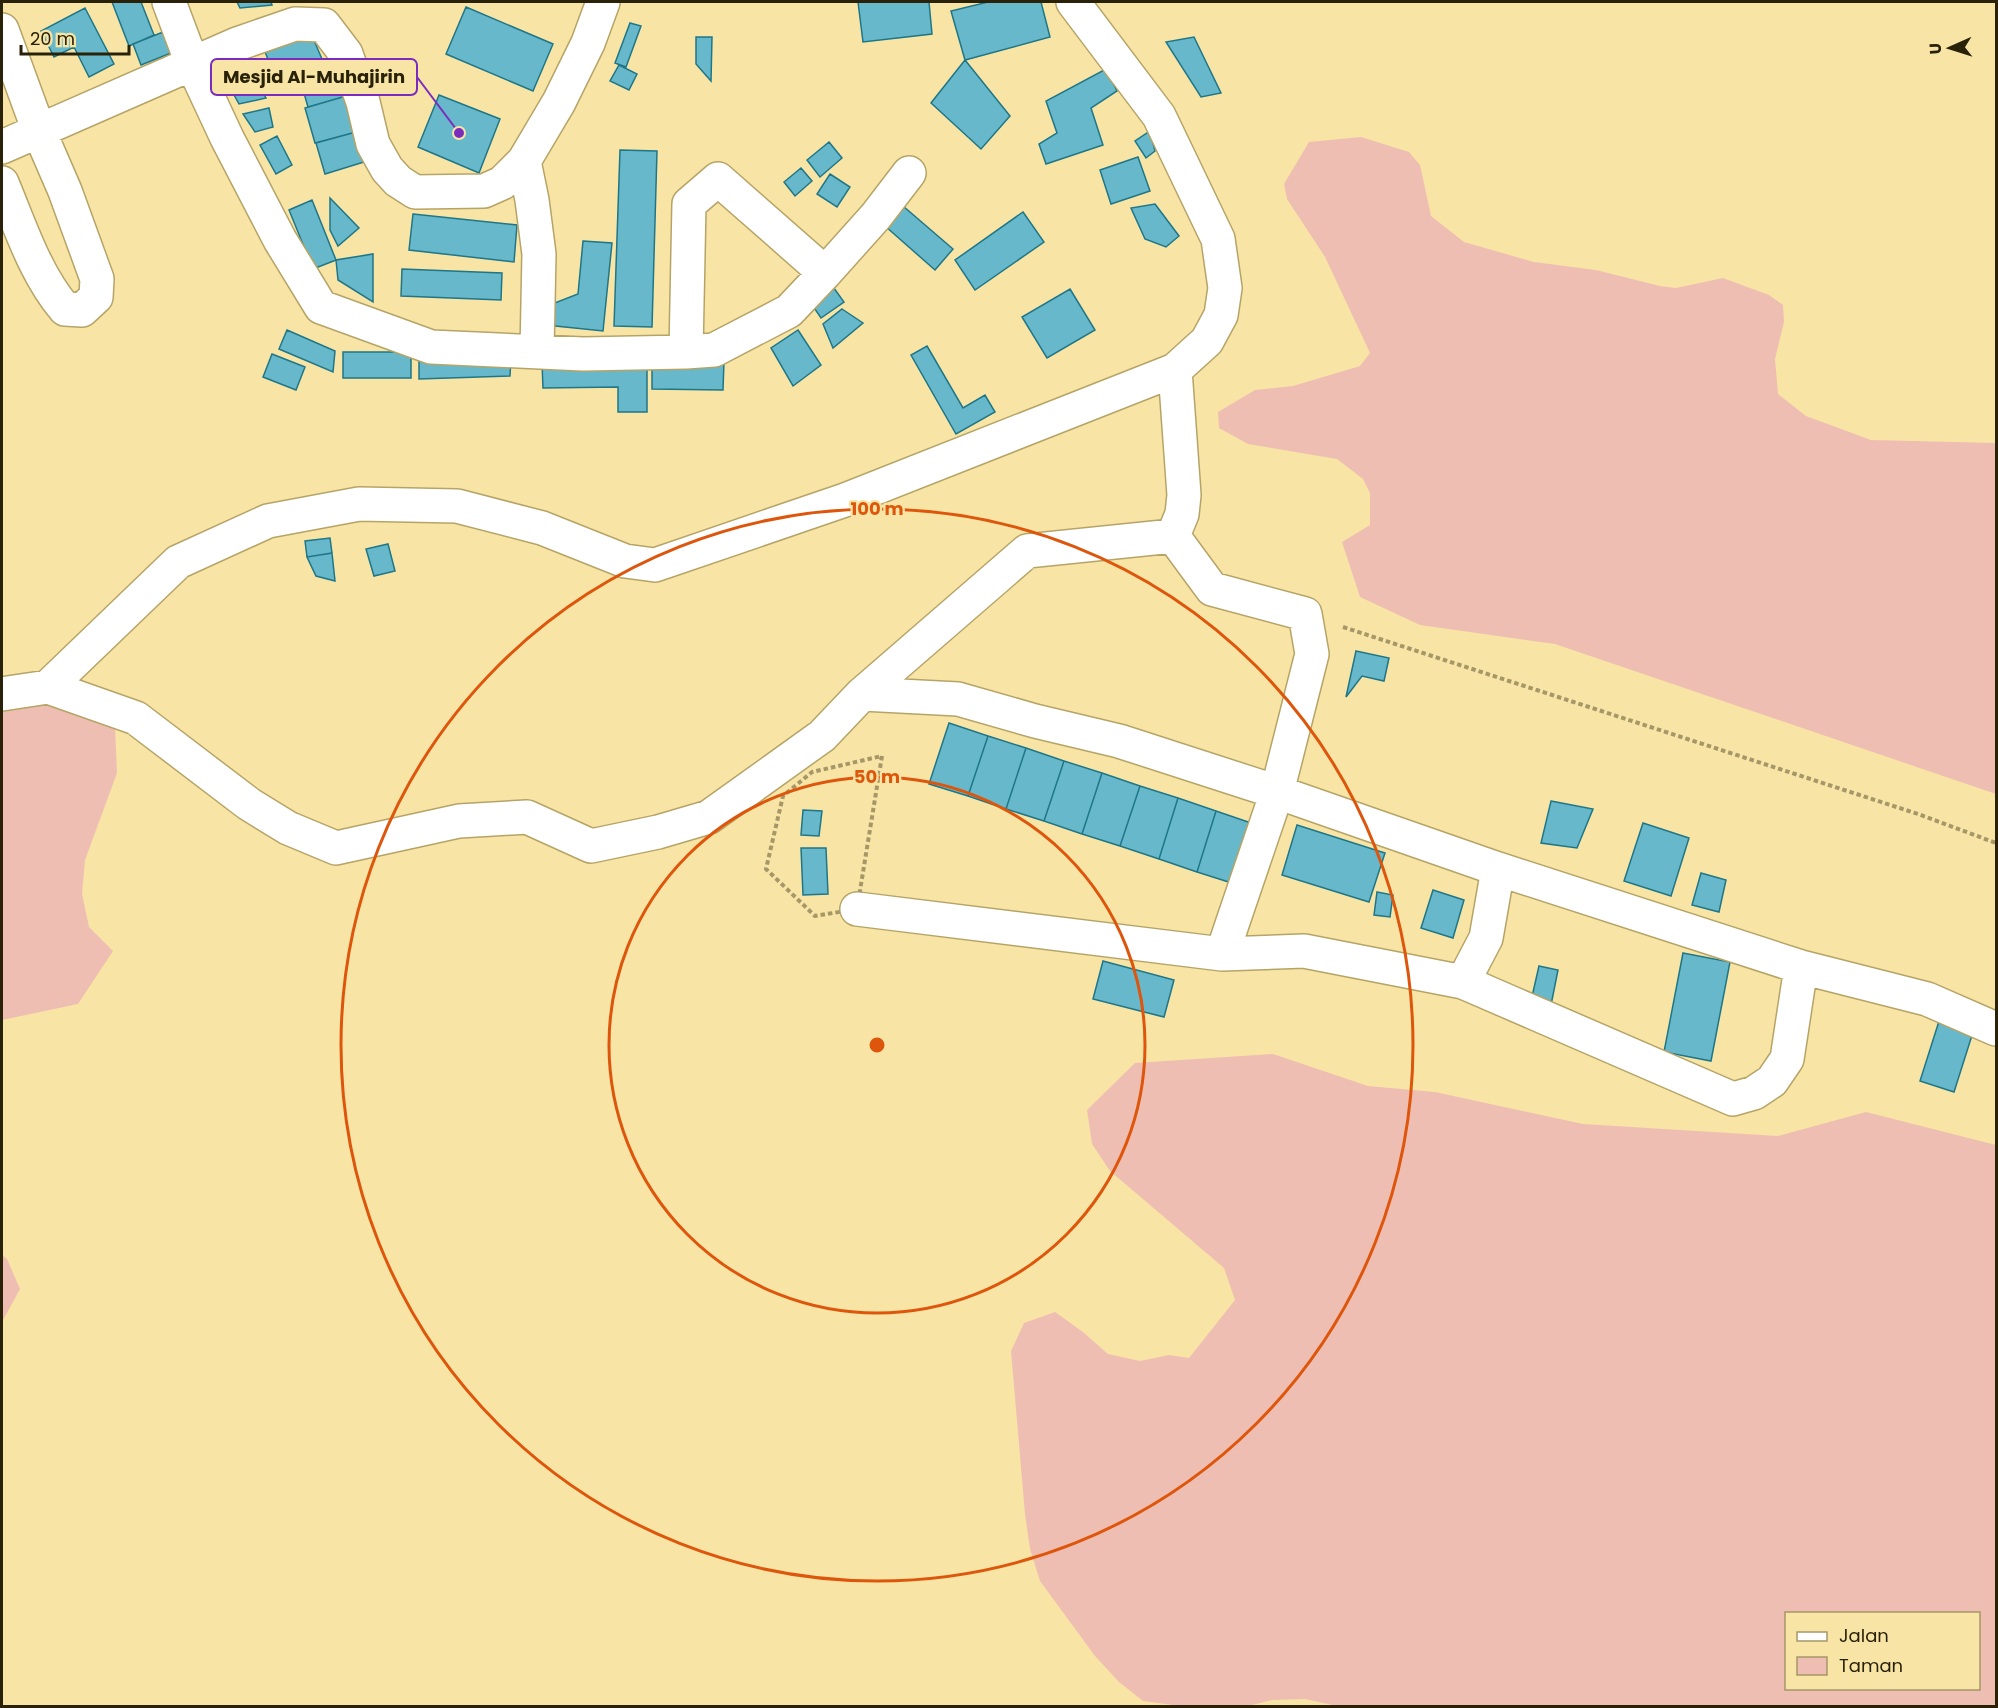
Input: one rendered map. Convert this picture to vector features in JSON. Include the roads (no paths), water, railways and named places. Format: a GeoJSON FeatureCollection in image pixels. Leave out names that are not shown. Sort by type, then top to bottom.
{"type":"FeatureCollection","features":[{"type":"Feature","properties":{"kind":"street"},"geometry":{"type":"LineString","coordinates":[[169,2],[192,63],[227,138],[280,240],[321,307],[431,347],[583,354],[714,350],[789,311],[876,216],[909,173]]}},
{"type":"Feature","properties":{"kind":"street"},"geometry":{"type":"LineString","coordinates":[[2,147],[237,44],[295,24],[324,25],[346,54],[363,102],[373,144],[387,169],[398,181],[416,192],[484,191],[502,183],[524,161],[559,102],[588,44],[603,2]]}},
{"type":"Feature","properties":{"kind":"street"},"geometry":{"type":"LineString","coordinates":[[48,687],[178,562],[268,521],[359,504],[457,506],[542,528],[625,561],[655,565],[844,500],[1174,370],[1208,341],[1221,315],[1226,288],[1218,239],[1160,116],[1073,2]]}},
{"type":"Feature","properties":{"kind":"street"},"geometry":{"type":"LineString","coordinates":[[2,30],[39,131],[65,191],[98,279],[96,297],[82,310],[65,309],[51,292],[32,255],[2,183]]}},
{"type":"Feature","properties":{"kind":"street"},"geometry":{"type":"LineString","coordinates":[[524,161],[539,254],[537,351]]}},
{"type":"Feature","properties":{"kind":"street"},"geometry":{"type":"LineString","coordinates":[[686,352],[689,204],[718,179],[825,273]]}},
{"type":"Feature","properties":{"kind":"street"},"geometry":{"type":"LineString","coordinates":[[1173,536],[1182,514],[1184,495],[1174,370]]}},
{"type":"Feature","properties":{"kind":"street"},"geometry":{"type":"LineString","coordinates":[[1173,536],[1212,589],[1305,614],[1312,654],[1277,792],[1222,954]]}},
{"type":"Feature","properties":{"kind":"street"},"geometry":{"type":"LineString","coordinates":[[2,694],[48,687],[136,718],[249,804],[288,828],[336,848],[459,821],[527,817],[591,846],[657,832],[709,817],[822,736],[862,694],[1027,551],[1173,536]]}},
{"type":"Feature","properties":{"kind":"street"},"geometry":{"type":"LineString","coordinates":[[862,694],[958,699],[1035,721],[1119,741],[1277,792],[1498,869],[1801,967],[1928,999],[1996,1029]]}},
{"type":"Feature","properties":{"kind":"street"},"geometry":{"type":"LineString","coordinates":[[1463,982],[1486,938],[1498,869]]}},
{"type":"Feature","properties":{"kind":"street"},"geometry":{"type":"LineString","coordinates":[[857,909],[1222,954],[1304,951],[1463,982],[1732,1099],[1754,1093],[1772,1081],[1787,1059],[1801,967]]}},
{"type":"Feature","properties":{"kind":"place","name":"Mesjid Al-Muhajirin"},"geometry":{"type":"Point","coordinates":[459,133]}}]}
